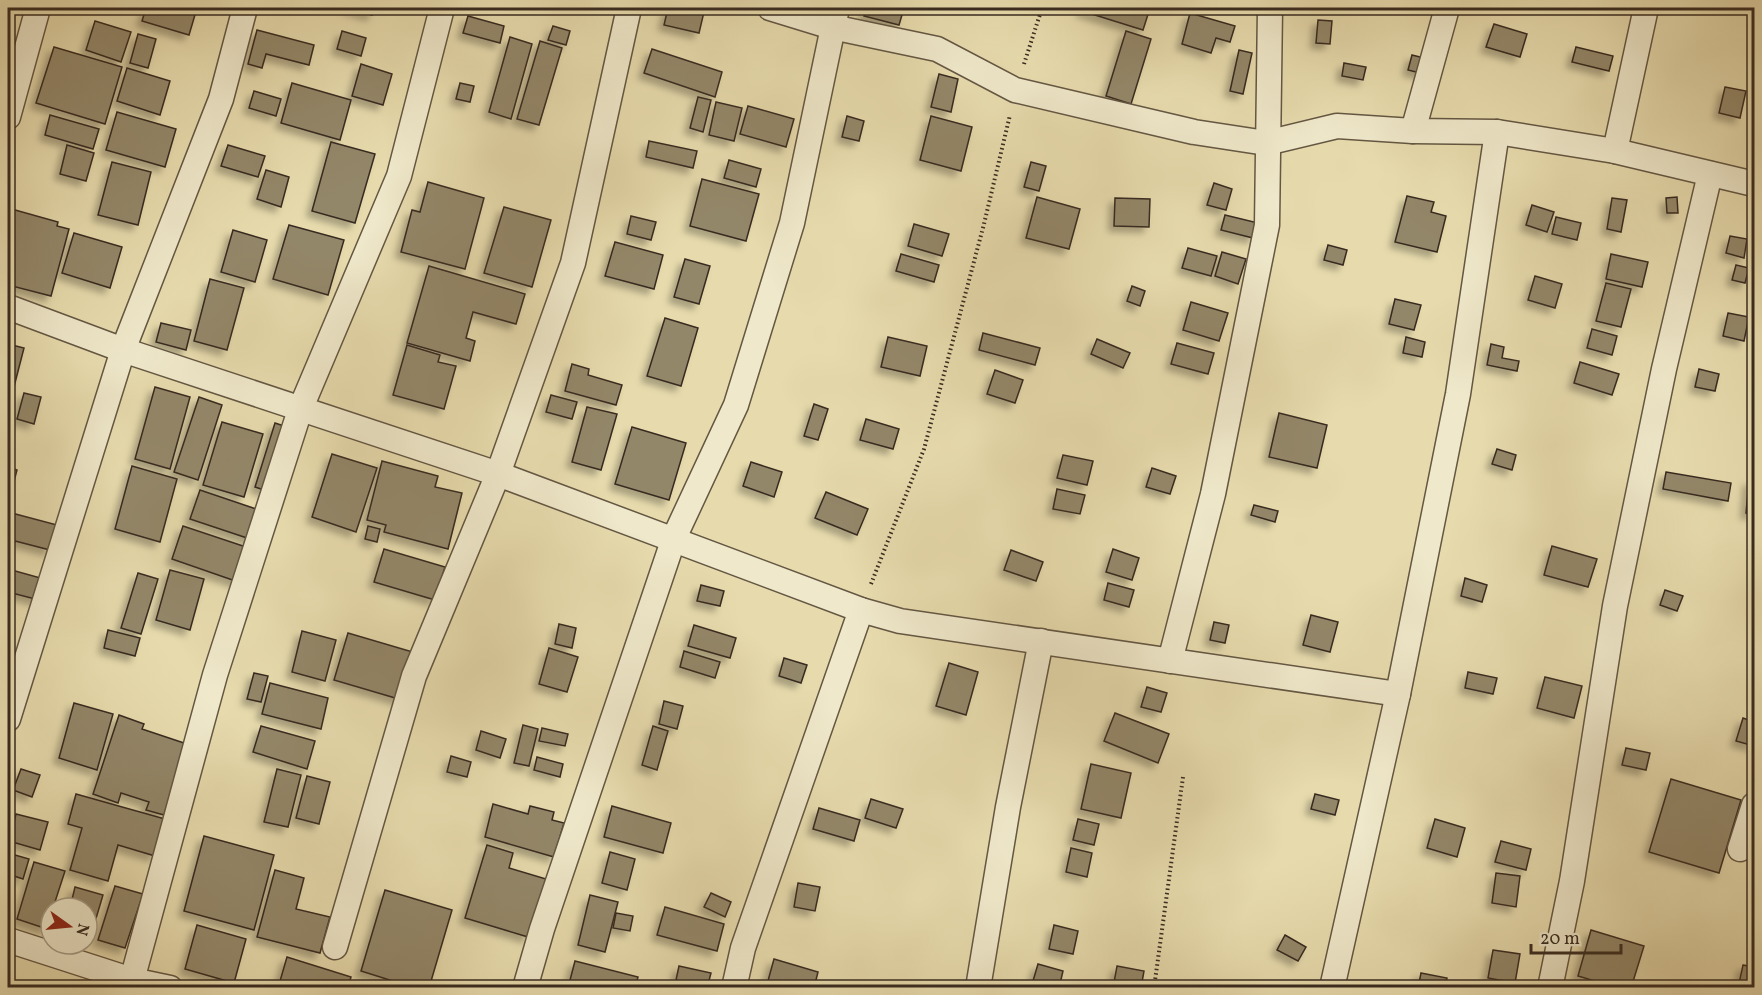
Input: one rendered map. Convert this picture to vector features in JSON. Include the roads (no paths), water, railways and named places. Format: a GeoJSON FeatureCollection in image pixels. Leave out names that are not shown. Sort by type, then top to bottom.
{"type":"FeatureCollection","features":[{"type":"Feature","properties":{"kind":"street"},"geometry":{"type":"LineString","coordinates":[[8,117],[38,8]]}},
{"type":"Feature","properties":{"kind":"street"},"geometry":{"type":"LineString","coordinates":[[8,718],[123,350],[221,99],[245,8]]}},
{"type":"Feature","properties":{"kind":"street"},"geometry":{"type":"LineString","coordinates":[[134,984],[215,675],[300,410],[399,176],[442,8]]}},
{"type":"Feature","properties":{"kind":"street"},"geometry":{"type":"LineString","coordinates":[[335,947],[414,676],[498,474],[573,263],[629,8]]}},
{"type":"Feature","properties":{"kind":"street"},"geometry":{"type":"LineString","coordinates":[[770,8],[834,17],[937,50],[1015,90],[1194,132],[1266,143],[1336,126],[1413,131],[1497,132],[1615,151],[1755,184]]}},
{"type":"Feature","properties":{"kind":"street"},"geometry":{"type":"LineString","coordinates":[[1170,661],[1213,494],[1267,225],[1266,143],[1270,8]]}},
{"type":"Feature","properties":{"kind":"street"},"geometry":{"type":"LineString","coordinates":[[1413,131],[1447,8]]}},
{"type":"Feature","properties":{"kind":"street"},"geometry":{"type":"LineString","coordinates":[[1615,151],[1646,8]]}},
{"type":"Feature","properties":{"kind":"street"},"geometry":{"type":"LineString","coordinates":[[525,987],[542,929],[674,538],[736,405],[792,223],[834,17]]}},
{"type":"Feature","properties":{"kind":"street"},"geometry":{"type":"LineString","coordinates":[[1332,987],[1398,694],[1458,394],[1497,132]]}},
{"type":"Feature","properties":{"kind":"street"},"geometry":{"type":"LineString","coordinates":[[1551,987],[1572,881],[1615,606],[1664,369],[1710,174]]}},
{"type":"Feature","properties":{"kind":"street"},"geometry":{"type":"LineString","coordinates":[[8,307],[123,350],[498,474],[616,520],[674,538],[861,610],[900,621],[1398,694]]}},
{"type":"Feature","properties":{"kind":"street"},"geometry":{"type":"LineString","coordinates":[[734,987],[743,948],[861,610]]}},
{"type":"Feature","properties":{"kind":"street"},"geometry":{"type":"LineString","coordinates":[[978,987],[1008,807],[1041,641]]}},
{"type":"Feature","properties":{"kind":"street"},"geometry":{"type":"LineString","coordinates":[[1740,849],[1755,805]]}},
{"type":"Feature","properties":{"kind":"street"},"geometry":{"type":"LineString","coordinates":[[8,940],[134,984],[170,987]]}}]}
